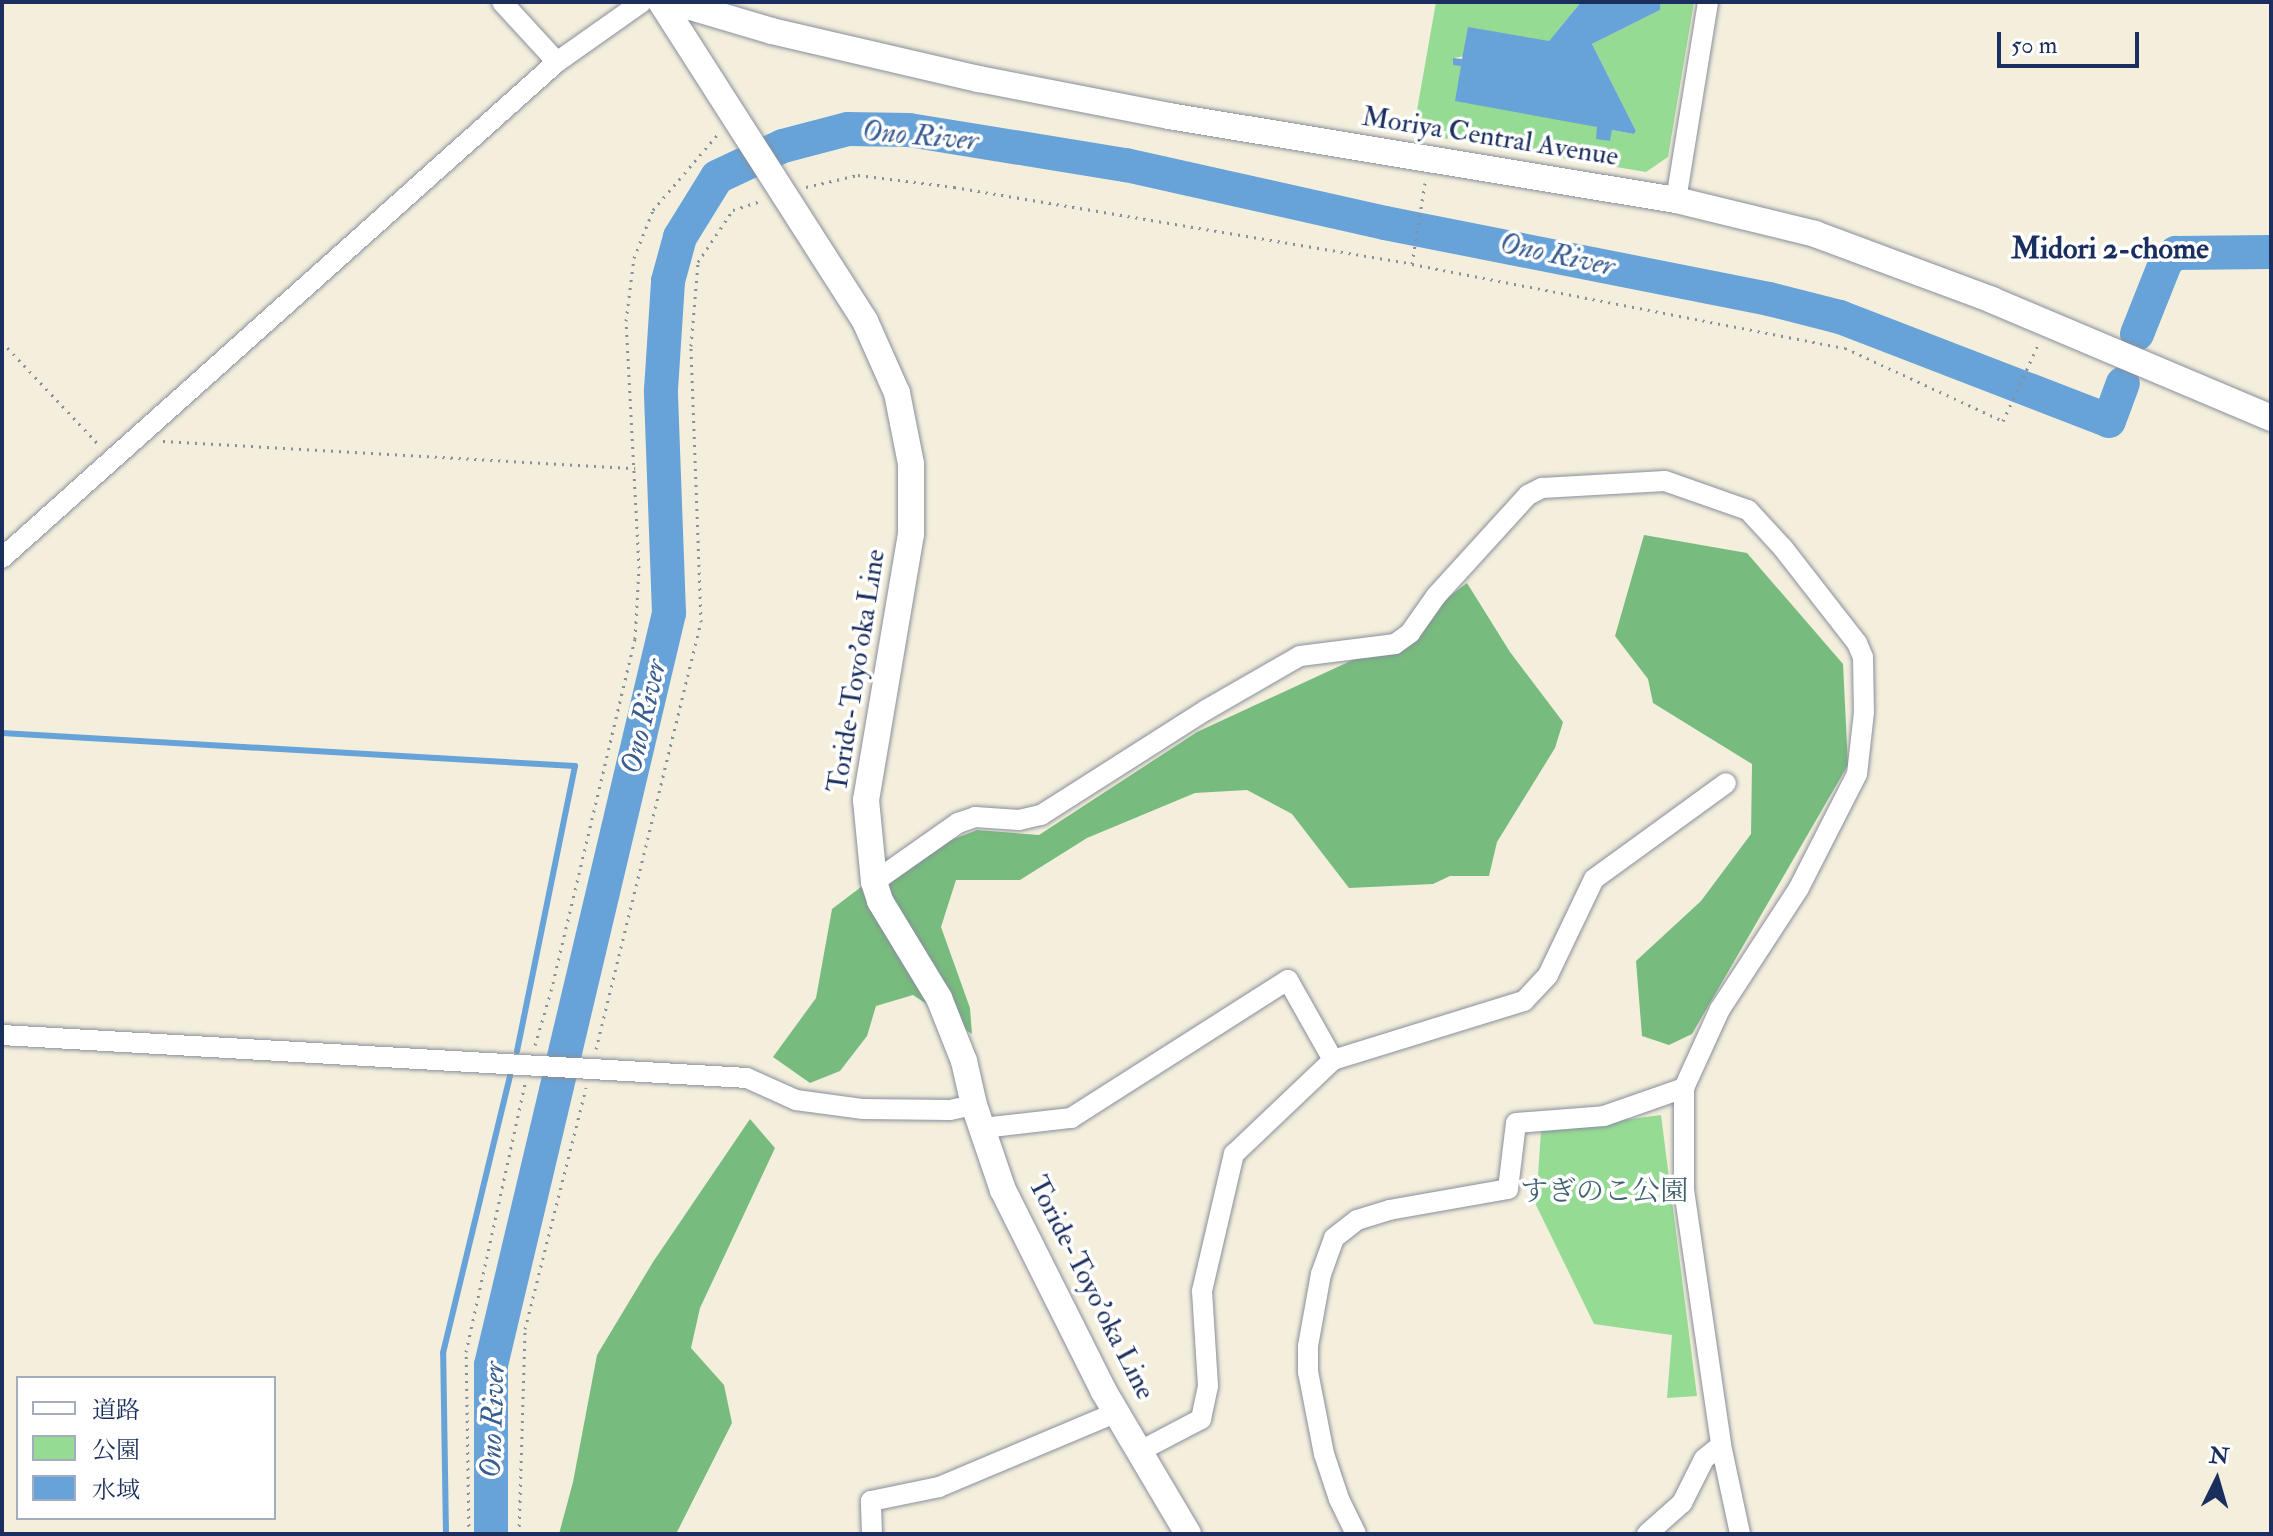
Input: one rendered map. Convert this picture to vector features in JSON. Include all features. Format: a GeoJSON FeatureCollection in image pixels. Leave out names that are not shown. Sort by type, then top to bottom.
{"type":"FeatureCollection","features":[{"type":"Feature","properties":{"kind":"main road","name":"Toride-Toyo'oka Line"},"geometry":{"type":"LineString","coordinates":[[661,2],[865,321],[897,393],[911,464],[911,534],[866,800],[874,882],[880,901],[939,998],[964,1061],[1003,1190],[1117,1412],[1142,1450],[1188,1534]]}},
{"type":"Feature","properties":{"kind":"main road","name":"Moriya Central Avenue"},"geometry":{"type":"LineString","coordinates":[[674,2],[772,31],[979,79],[1169,116],[1676,200],[1815,234],[1992,300],[2271,418]]}},
{"type":"Feature","properties":{"kind":"street"},"geometry":{"type":"LineString","coordinates":[[502,2],[557,62]]}},
{"type":"Feature","properties":{"kind":"street"},"geometry":{"type":"LineString","coordinates":[[2,558],[110,458],[557,62],[642,2]]}},
{"type":"Feature","properties":{"kind":"street"},"geometry":{"type":"LineString","coordinates":[[1676,200],[1708,2]]}},
{"type":"Feature","properties":{"kind":"street"},"geometry":{"type":"LineString","coordinates":[[874,882],[958,823],[975,817],[1019,820],[1041,815],[1206,710],[1300,656],[1395,644],[1410,633],[1436,596],[1528,495],[1542,488],[1665,481],[1748,510],[1783,548],[1857,643],[1865,674],[1857,774],[1799,888],[1720,1009],[1684,1088],[1681,1116],[1684,1190],[1721,1445],[1740,1534]]}},
{"type":"Feature","properties":{"kind":"street"},"geometry":{"type":"LineString","coordinates":[[1142,1450],[1201,1419],[1208,1386],[1202,1291],[1234,1154],[1333,1060],[1524,1001],[1548,975],[1594,879],[1726,783]]}},
{"type":"Feature","properties":{"kind":"street"},"geometry":{"type":"LineString","coordinates":[[2,1035],[747,1078],[796,1100],[863,1109],[950,1110],[979,1116],[1071,1118],[1288,980],[1333,1060]]}},
{"type":"Feature","properties":{"kind":"street"},"geometry":{"type":"LineString","coordinates":[[1356,1534],[1339,1499],[1324,1454],[1308,1372],[1308,1346],[1321,1274],[1334,1238],[1357,1220],[1389,1210],[1508,1189],[1516,1123],[1604,1116],[1684,1088]]}},
{"type":"Feature","properties":{"kind":"street"},"geometry":{"type":"LineString","coordinates":[[872,1534],[871,1501],[939,1487],[1117,1412]]}},
{"type":"Feature","properties":{"kind":"street"},"geometry":{"type":"LineString","coordinates":[[1647,1534],[1682,1503],[1704,1459],[1721,1445]]}},
{"type":"Feature","properties":{"kind":"path"},"geometry":{"type":"LineString","coordinates":[[469,1534],[466,1352],[529,1066],[551,991],[635,639],[639,568],[626,321],[634,258],[653,210],[738,123]]}},
{"type":"Feature","properties":{"kind":"path"},"geometry":{"type":"LineString","coordinates":[[1412,264],[1429,159]]}},
{"type":"Feature","properties":{"kind":"path"},"geometry":{"type":"LineString","coordinates":[[519,1534],[525,1329],[701,622],[691,346],[698,262],[733,210],[779,187],[858,175],[954,187],[1412,264],[1845,348],[2003,421],[2032,359]]}},
{"type":"Feature","properties":{"kind":"path"},"geometry":{"type":"LineString","coordinates":[[2,342],[110,458]]}},
{"type":"Feature","properties":{"kind":"path"},"geometry":{"type":"LineString","coordinates":[[136,436],[161,441],[635,468]]}},
{"type":"Feature","properties":{"kind":"green space"},"geometry":{"type":"Polygon","coordinates":[[[1436,2],[1581,2],[1549,41],[1454,58],[1461,66],[1598,127],[1609,141],[1612,130],[1634,134],[1636,131],[1592,44],[1660,10],[1661,2],[1694,2],[1668,157],[1646,172],[1413,133],[1436,2]]]}},
{"type":"Feature","properties":{"kind":"green space"},"geometry":{"type":"Polygon","coordinates":[[[1644,535],[1747,553],[1843,664],[1848,765],[1692,1034],[1669,1045],[1642,1036],[1636,961],[1701,901],[1751,834],[1752,764],[1653,703],[1648,679],[1615,636],[1644,535]]]}},
{"type":"Feature","properties":{"kind":"green space"},"geometry":{"type":"Polygon","coordinates":[[[1467,583],[1510,652],[1563,722],[1555,748],[1497,842],[1489,876],[1450,876],[1433,884],[1349,888],[1292,814],[1247,790],[1195,793],[1087,838],[1020,880],[956,880],[941,927],[970,1008],[972,1034],[913,995],[876,1006],[867,1036],[840,1071],[810,1083],[773,1057],[816,998],[832,909],[894,862],[977,830],[1039,835],[1197,732],[1385,645],[1467,583]]]}},
{"type":"Feature","properties":{"kind":"green space","name":"すぎのこ公園"},"geometry":{"type":"Polygon","coordinates":[[[1661,1115],[1697,1396],[1667,1398],[1672,1335],[1594,1324],[1536,1205],[1541,1131],[1661,1115]]]}},
{"type":"Feature","properties":{"kind":"green space"},"geometry":{"type":"Polygon","coordinates":[[[750,1119],[775,1148],[700,1308],[691,1348],[724,1385],[732,1423],[676,1534],[559,1534],[573,1482],[597,1355],[653,1262],[750,1119]]]}},
{"type":"Feature","properties":{"kind":"water"},"geometry":{"type":"Polygon","coordinates":[[[1581,2],[1661,2],[1660,10],[1592,44],[1636,131],[1634,134],[1612,130],[1610,141],[1596,139],[1597,127],[1455,101],[1461,66],[1453,65],[1453,58],[1462,59],[1468,27],[1549,41],[1581,2]]]}},
{"type":"Feature","properties":{"kind":"waterway","name":"Ono River"},"geometry":{"type":"LineString","coordinates":[[491,1534],[491,1365],[669,613],[661,390],[668,281],[680,237],[717,177],[783,146],[848,129],[909,130],[1126,165],[1385,223],[1769,299],[1840,317],[2109,421],[2123,383]]}},
{"type":"Feature","properties":{"kind":"waterway","name":"Ono River"},"geometry":{"type":"LineString","coordinates":[[2137,334],[2166,261],[2176,253],[2271,252]]}},
{"type":"Feature","properties":{"kind":"waterway"},"geometry":{"type":"LineString","coordinates":[[2,733],[575,766],[517,1051]]}},
{"type":"Feature","properties":{"kind":"waterway"},"geometry":{"type":"LineString","coordinates":[[446,1534],[443,1353],[510,1075]]}},
{"type":"Feature","properties":{"kind":"district","name":"Midori 2-chome"},"geometry":{"type":"Point","coordinates":[2110,249]}}]}
